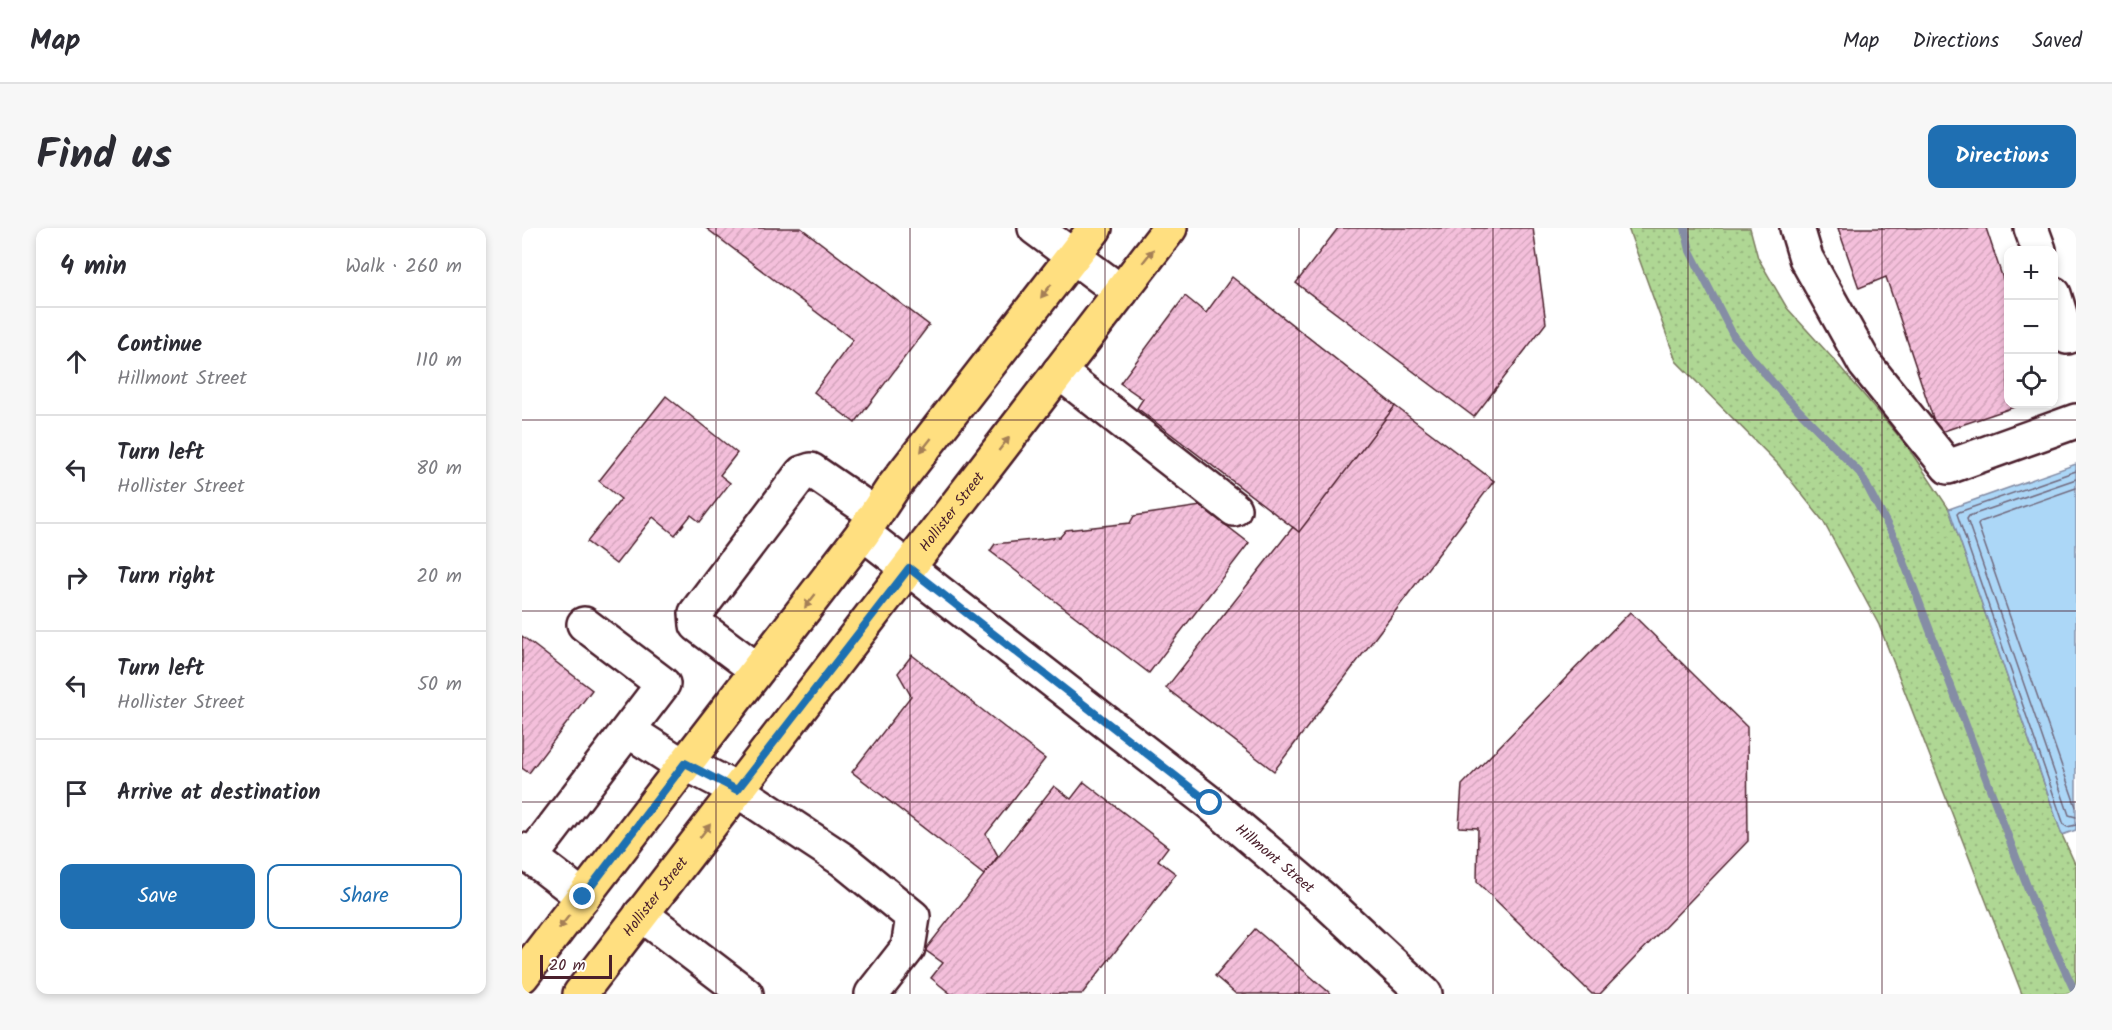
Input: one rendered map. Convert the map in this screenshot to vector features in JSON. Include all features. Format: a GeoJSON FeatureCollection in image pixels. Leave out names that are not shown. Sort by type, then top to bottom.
{"type":"FeatureCollection","features":[{"type":"Feature","properties":{"kind":"main road"},"geometry":{"type":"LineString","coordinates":[[522,976],[869,523],[892,489],[1095,228]]}},
{"type":"Feature","properties":{"kind":"main road","name":"Hollister Street"},"geometry":{"type":"LineString","coordinates":[[580,994],[1170,228]]}},
{"type":"Feature","properties":{"kind":"street"},"geometry":{"type":"LineString","coordinates":[[1035,228],[1120,292]]}},
{"type":"Feature","properties":{"kind":"street"},"geometry":{"type":"LineString","coordinates":[[1797,228],[1806,258],[1865,364],[1948,467],[2076,421]]}},
{"type":"Feature","properties":{"kind":"street"},"geometry":{"type":"LineString","coordinates":[[2031,228],[2038,246]]}},
{"type":"Feature","properties":{"kind":"street"},"geometry":{"type":"LineString","coordinates":[[2056,300],[2073,345]]}},
{"type":"Feature","properties":{"kind":"street"},"geometry":{"type":"LineString","coordinates":[[1059,372],[1234,508]]}},
{"type":"Feature","properties":{"kind":"street","name":"Hillmont Street"},"geometry":{"type":"LineString","coordinates":[[757,670],[697,625],[696,614],[802,473],[811,470],[869,523],[909,568],[1210,803],[1322,898],[1425,994]]}},
{"type":"Feature","properties":{"kind":"street"},"geometry":{"type":"LineString","coordinates":[[583,897],[527,853],[629,731],[663,684],[584,624]]}},
{"type":"Feature","properties":{"kind":"street"},"geometry":{"type":"LineString","coordinates":[[629,731],[671,758],[737,790],[843,860],[913,917],[908,948],[872,994]]}},
{"type":"Feature","properties":{"kind":"street"},"geometry":{"type":"LineString","coordinates":[[641,914],[746,994]]}},
{"type":"Feature","properties":{"kind":"green space"},"geometry":{"type":"Polygon","coordinates":[[[1628,228],[1750,228],[1758,258],[1787,308],[1907,446],[1949,509],[2062,835],[2076,866],[2076,994],[2022,994],[1879,625],[1823,521],[1777,463],[1676,361],[1628,228]]]}},
{"type":"Feature","properties":{"kind":"water"},"geometry":{"type":"Polygon","coordinates":[[[2076,464],[2076,830],[2062,835],[1949,509],[2076,464]]]}},
{"type":"Feature","properties":{"kind":"building"},"geometry":{"type":"Polygon","coordinates":[[[706,228],[801,228],[929,325],[855,423],[814,392],[853,340],[706,228]]]}},
{"type":"Feature","properties":{"kind":"building"},"geometry":{"type":"Polygon","coordinates":[[[1338,228],[1533,228],[1546,323],[1474,417],[1296,283],[1338,228]]]}},
{"type":"Feature","properties":{"kind":"building"},"geometry":{"type":"Polygon","coordinates":[[[1838,228],[1986,228],[2004,282],[2004,408],[2011,408],[1938,433],[1886,277],[1859,288],[1838,228]]]}},
{"type":"Feature","properties":{"kind":"building"},"geometry":{"type":"Polygon","coordinates":[[[1232,277],[1395,406],[1299,532],[1137,408],[1143,399],[1120,383],[1185,296],[1206,313],[1232,277]]]}},
{"type":"Feature","properties":{"kind":"building"},"geometry":{"type":"Polygon","coordinates":[[[666,396],[737,453],[720,475],[730,483],[700,522],[691,515],[675,535],[653,517],[616,564],[587,542],[621,499],[599,481],[666,396]]]}},
{"type":"Feature","properties":{"kind":"building"},"geometry":{"type":"Polygon","coordinates":[[[1395,406],[1494,481],[1274,771],[1166,688],[1293,527],[1299,532],[1395,406]]]}},
{"type":"Feature","properties":{"kind":"building"},"geometry":{"type":"Polygon","coordinates":[[[1201,506],[1249,543],[1149,673],[990,551],[995,544],[1060,537],[1066,530],[1130,523],[1134,516],[1201,506]]]}},
{"type":"Feature","properties":{"kind":"building"},"geometry":{"type":"Polygon","coordinates":[[[1630,612],[1747,727],[1748,841],[1600,994],[1592,994],[1477,882],[1478,828],[1459,827],[1462,785],[1630,612]]]}},
{"type":"Feature","properties":{"kind":"building"},"geometry":{"type":"Polygon","coordinates":[[[522,636],[592,690],[529,773],[522,768],[522,636]]]}},
{"type":"Feature","properties":{"kind":"building"},"geometry":{"type":"Polygon","coordinates":[[[912,655],[1045,759],[986,834],[998,856],[984,875],[852,772],[911,696],[898,673],[912,655]]]}},
{"type":"Feature","properties":{"kind":"building"},"geometry":{"type":"Polygon","coordinates":[[[1084,782],[1168,847],[1158,860],[1176,874],[1082,994],[951,994],[931,978],[943,963],[925,950],[1054,786],[1071,799],[1084,782]]]}},
{"type":"Feature","properties":{"kind":"building"},"geometry":{"type":"Polygon","coordinates":[[[1255,929],[1331,994],[1236,994],[1215,976],[1255,929]]]}},
{"type":"Feature","properties":{"kind":"waterway"},"geometry":{"type":"LineString","coordinates":[[1685,228],[1690,251],[1734,337],[1781,392],[1860,473],[1896,541],[2033,902],[2076,994]]}},
{"type":"Feature","properties":{"kind":"route"},"geometry":{"type":"LineString","coordinates":[[583,897],[685,763],[737,790],[909,568],[1210,803]]}}]}
